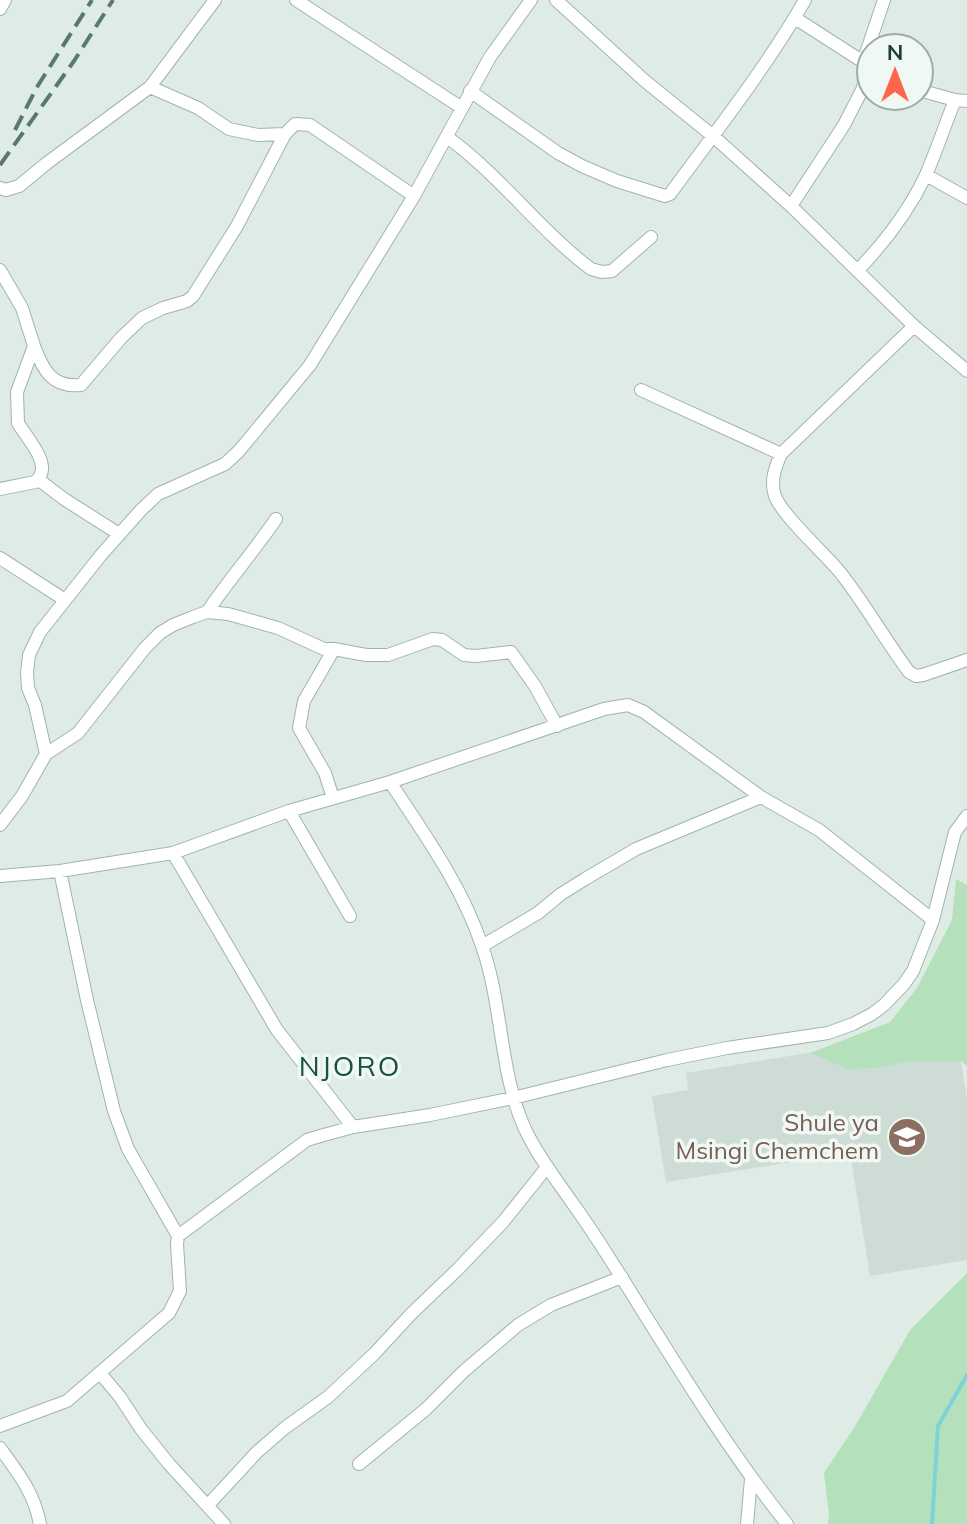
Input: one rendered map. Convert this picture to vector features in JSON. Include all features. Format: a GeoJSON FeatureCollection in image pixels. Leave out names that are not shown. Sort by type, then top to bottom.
{"type":"FeatureCollection","features":[{"type":"Feature","properties":{"kind":"street"},"geometry":{"type":"LineString","coordinates":[[0,9],[5,0]]}},
{"type":"Feature","properties":{"kind":"street"},"geometry":{"type":"LineString","coordinates":[[2,192],[19,186],[150,87],[215,0]]}},
{"type":"Feature","properties":{"kind":"street"},"geometry":{"type":"LineString","coordinates":[[296,0],[462,108]]}},
{"type":"Feature","properties":{"kind":"street"},"geometry":{"type":"LineString","coordinates":[[46,754],[28,688],[29,655],[35,641],[119,534],[158,494],[225,464],[310,365],[414,196],[490,57],[531,0]]}},
{"type":"Feature","properties":{"kind":"street"},"geometry":{"type":"LineString","coordinates":[[556,0],[791,206],[914,326],[967,371]]}},
{"type":"Feature","properties":{"kind":"street"},"geometry":{"type":"LineString","coordinates":[[470,91],[558,153],[605,176],[659,196],[670,194],[805,0]]}},
{"type":"Feature","properties":{"kind":"street"},"geometry":{"type":"LineString","coordinates":[[876,32],[884,0]]}},
{"type":"Feature","properties":{"kind":"street"},"geometry":{"type":"LineString","coordinates":[[795,18],[855,56]]}},
{"type":"Feature","properties":{"kind":"street"},"geometry":{"type":"LineString","coordinates":[[150,87],[198,108],[229,129],[258,135],[285,134]]}},
{"type":"Feature","properties":{"kind":"street"},"geometry":{"type":"LineString","coordinates":[[858,270],[899,221],[926,175],[961,100],[935,94]]}},
{"type":"Feature","properties":{"kind":"street"},"geometry":{"type":"LineString","coordinates":[[791,206],[855,104]]}},
{"type":"Feature","properties":{"kind":"street"},"geometry":{"type":"LineString","coordinates":[[0,270],[22,308],[41,363],[52,379],[68,386],[81,385],[142,318],[190,299],[201,286],[237,226],[285,134],[295,124],[310,125],[414,196]]}},
{"type":"Feature","properties":{"kind":"street"},"geometry":{"type":"LineString","coordinates":[[447,137],[471,155],[591,269],[612,271],[651,237]]}},
{"type":"Feature","properties":{"kind":"street"},"geometry":{"type":"LineString","coordinates":[[926,175],[967,198]]}},
{"type":"Feature","properties":{"kind":"street"},"geometry":{"type":"LineString","coordinates":[[914,326],[781,454],[772,483],[775,497],[783,510],[841,574],[909,672],[916,676],[923,675],[967,660]]}},
{"type":"Feature","properties":{"kind":"street"},"geometry":{"type":"LineString","coordinates":[[34,346],[17,392],[17,418],[40,459],[42,471],[39,480]]}},
{"type":"Feature","properties":{"kind":"street"},"geometry":{"type":"LineString","coordinates":[[641,390],[781,454]]}},
{"type":"Feature","properties":{"kind":"street"},"geometry":{"type":"LineString","coordinates":[[39,480],[119,534]]}},
{"type":"Feature","properties":{"kind":"street"},"geometry":{"type":"LineString","coordinates":[[0,489],[39,480]]}},
{"type":"Feature","properties":{"kind":"street"},"geometry":{"type":"LineString","coordinates":[[207,612],[276,519]]}},
{"type":"Feature","properties":{"kind":"street"},"geometry":{"type":"LineString","coordinates":[[0,558],[65,600]]}},
{"type":"Feature","properties":{"kind":"street"},"geometry":{"type":"LineString","coordinates":[[0,825],[22,796],[46,754],[78,733],[145,648],[173,625],[207,612],[257,621],[324,649],[366,655],[388,655],[438,639],[464,655],[511,652],[535,686],[557,726]]}},
{"type":"Feature","properties":{"kind":"street"},"geometry":{"type":"LineString","coordinates":[[333,798],[320,763],[299,728],[304,701],[334,649]]}},
{"type":"Feature","properties":{"kind":"street"},"geometry":{"type":"LineString","coordinates":[[0,876],[60,871],[173,853],[289,811],[390,782],[604,709],[628,705],[638,708],[761,797],[819,830],[933,920]]}},
{"type":"Feature","properties":{"kind":"street"},"geometry":{"type":"LineString","coordinates":[[390,782],[460,893],[482,946],[493,984],[513,1098],[526,1131],[751,1479],[787,1524]]}},
{"type":"Feature","properties":{"kind":"street"},"geometry":{"type":"LineString","coordinates":[[482,946],[636,849],[761,797]]}},
{"type":"Feature","properties":{"kind":"street"},"geometry":{"type":"LineString","coordinates":[[289,811],[350,916]]}},
{"type":"Feature","properties":{"kind":"street"},"geometry":{"type":"LineString","coordinates":[[178,1236],[307,1140],[353,1127],[513,1098],[667,1060],[828,1033],[853,1024],[884,1005],[913,971],[933,920],[955,832],[967,816]]}},
{"type":"Feature","properties":{"kind":"street"},"geometry":{"type":"LineString","coordinates":[[173,853],[277,1030],[353,1127]]}},
{"type":"Feature","properties":{"kind":"street"},"geometry":{"type":"LineString","coordinates":[[0,1426],[67,1401],[169,1313],[178,1297],[181,1283],[178,1236],[128,1149],[114,1111],[60,871]]}},
{"type":"Feature","properties":{"kind":"street"},"geometry":{"type":"LineString","coordinates":[[208,1505],[257,1452],[328,1397],[374,1354],[503,1222],[547,1167]]}},
{"type":"Feature","properties":{"kind":"street"},"geometry":{"type":"LineString","coordinates":[[359,1464],[426,1409],[464,1371],[518,1325],[551,1305],[622,1277]]}},
{"type":"Feature","properties":{"kind":"street"},"geometry":{"type":"LineString","coordinates":[[100,1373],[169,1464],[224,1524]]}},
{"type":"Feature","properties":{"kind":"street"},"geometry":{"type":"LineString","coordinates":[[0,1448],[28,1486],[40,1524]]}},
{"type":"Feature","properties":{"kind":"street"},"geometry":{"type":"LineString","coordinates":[[747,1524],[751,1479]]}},
{"type":"Feature","properties":{"kind":"shaded area"},"geometry":{"type":"Polygon","coordinates":[[[958,1043],[967,1099],[967,1260],[870,1276],[850,1153],[666,1182],[652,1096],[688,1090],[686,1073],[838,1048],[958,1043]]]}},
{"type":"Feature","properties":{"kind":"green space"},"geometry":{"type":"Polygon","coordinates":[[[956,879],[967,885],[967,1066],[961,1061],[905,1062],[877,1068],[848,1069],[810,1053],[890,1022],[917,988],[952,920],[956,879]]]}},
{"type":"Feature","properties":{"kind":"green space"},"geometry":{"type":"Polygon","coordinates":[[[967,1273],[967,1524],[828,1524],[824,1473],[854,1428],[910,1330],[967,1273]]]}},
{"type":"Feature","properties":{"kind":"waterway"},"geometry":{"type":"LineString","coordinates":[[932,1524],[938,1426],[967,1375]]}},
{"type":"Feature","properties":{"kind":"railway"},"geometry":{"type":"LineString","coordinates":[[15,130],[37,87],[92,0]]}},
{"type":"Feature","properties":{"kind":"railway"},"geometry":{"type":"LineString","coordinates":[[0,165],[113,0]]}},
{"type":"Feature","properties":{"kind":"place","name":"Shule ya Msingi Chemchem"},"geometry":{"type":"Point","coordinates":[907,1137]}},
{"type":"Feature","properties":{"kind":"district","name":"NJORO"},"geometry":{"type":"Point","coordinates":[350,1066]}}]}
